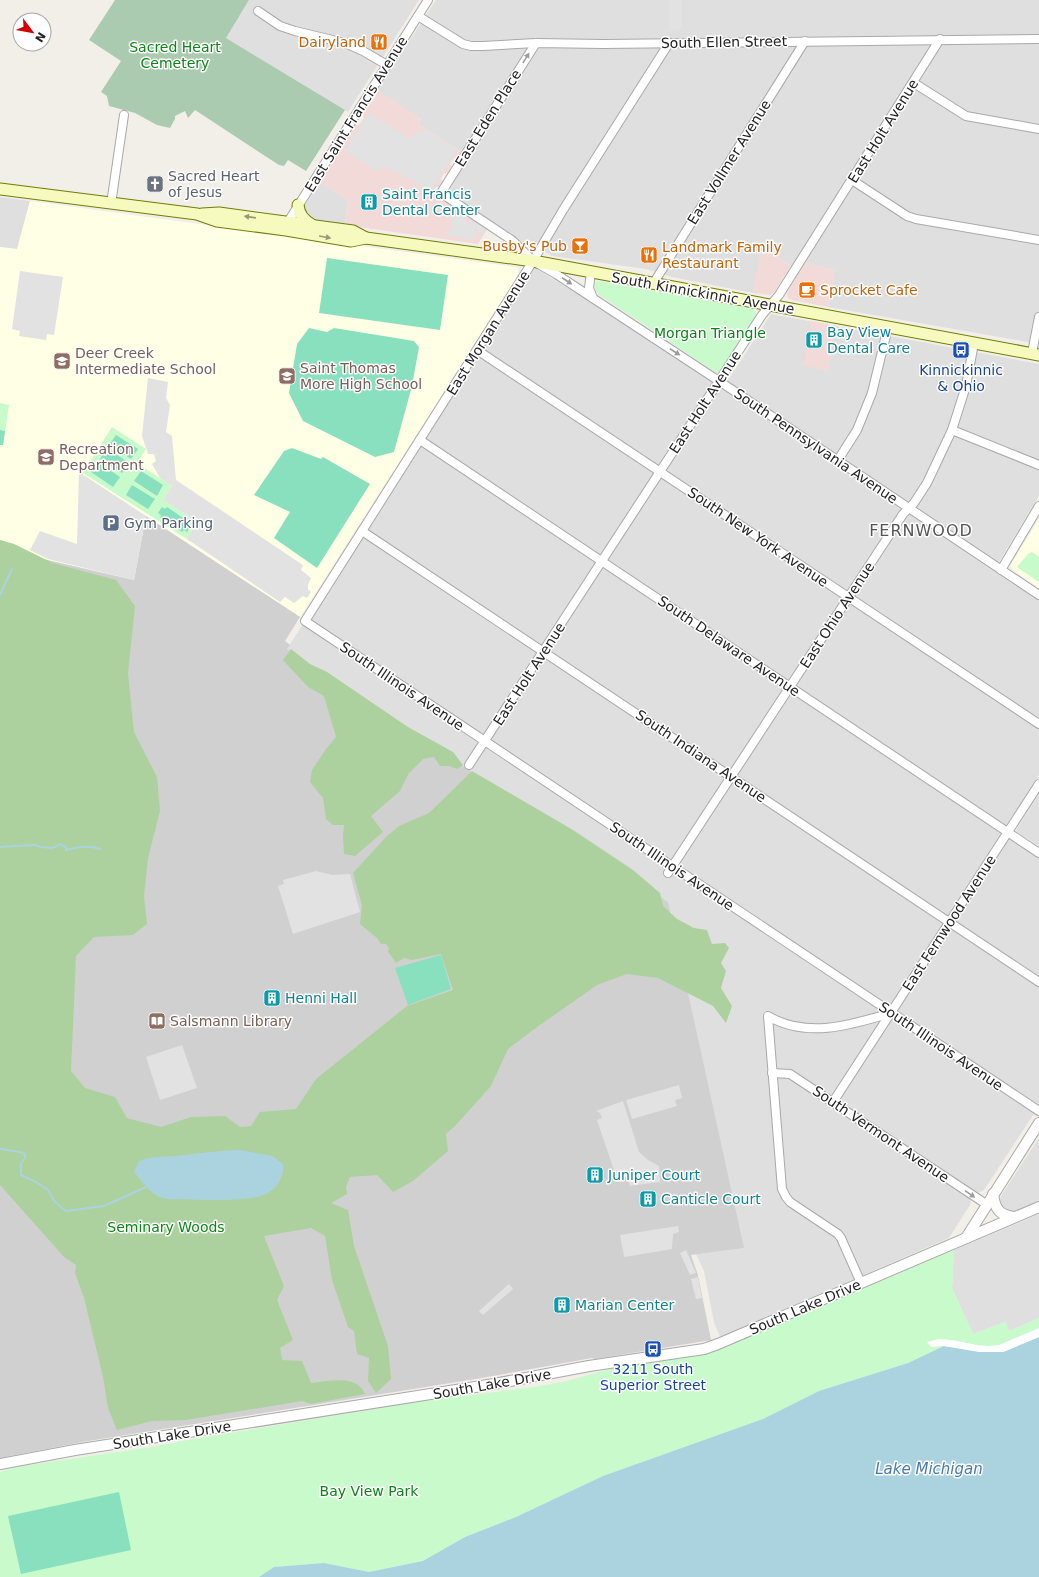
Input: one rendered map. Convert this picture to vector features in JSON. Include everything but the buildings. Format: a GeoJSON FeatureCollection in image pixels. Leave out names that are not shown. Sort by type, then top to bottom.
{"type":"FeatureCollection","features":[{"type":"Feature","properties":{"kind":"main road","name":"South Kinnickinnic Avenue"},"geometry":{"type":"LineString","coordinates":[[0,189],[197,214],[218,221],[287,226],[312,225],[353,232],[366,238],[533,261],[1036,354]]}},
{"type":"Feature","properties":{"kind":"main road"},"geometry":{"type":"LineString","coordinates":[[298,206],[302,218],[312,225]]}},
{"type":"Feature","properties":{"kind":"main road","name":"South Kinnickinnic Avenue"},"geometry":{"type":"LineString","coordinates":[[287,226],[351,241],[366,238]]}},
{"type":"Feature","properties":{"kind":"street","name":"East Saint Francis Avenue"},"geometry":{"type":"LineString","coordinates":[[287,226],[298,206],[428,0]]}},
{"type":"Feature","properties":{"kind":"street"},"geometry":{"type":"LineString","coordinates":[[258,11],[280,26],[345,43],[363,51],[387,65]]}},
{"type":"Feature","properties":{"kind":"street","name":"South Ellen Street"},"geometry":{"type":"LineString","coordinates":[[418,16],[463,44],[483,46],[536,43],[1039,39]]}},
{"type":"Feature","properties":{"kind":"street","name":"East Holt Avenue"},"geometry":{"type":"LineString","coordinates":[[469,765],[762,315],[778,295],[914,83],[940,39]]}},
{"type":"Feature","properties":{"kind":"street","name":"East Vollmer Avenue"},"geometry":{"type":"LineString","coordinates":[[653,284],[805,41]]}},
{"type":"Feature","properties":{"kind":"street","name":"East Eden Place"},"geometry":{"type":"LineString","coordinates":[[441,193],[536,43]]}},
{"type":"Feature","properties":{"kind":"street","name":"East Morgan Avenue"},"geometry":{"type":"LineString","coordinates":[[305,621],[669,43]]}},
{"type":"Feature","properties":{"kind":"street"},"geometry":{"type":"LineString","coordinates":[[914,83],[966,116],[1039,129]]}},
{"type":"Feature","properties":{"kind":"street"},"geometry":{"type":"LineString","coordinates":[[111,204],[124,115]]}},
{"type":"Feature","properties":{"kind":"street"},"geometry":{"type":"LineString","coordinates":[[852,180],[902,213],[916,219],[1039,240]]}},
{"type":"Feature","properties":{"kind":"street","name":"South Pennsylvania Avenue"},"geometry":{"type":"LineString","coordinates":[[441,193],[512,241],[533,261],[593,298],[719,381],[1039,595]]}},
{"type":"Feature","properties":{"kind":"street"},"geometry":{"type":"LineString","coordinates":[[591,272],[589,288],[593,298]]}},
{"type":"Feature","properties":{"kind":"street"},"geometry":{"type":"LineString","coordinates":[[1036,354],[1039,317]]}},
{"type":"Feature","properties":{"kind":"street"},"geometry":{"type":"LineString","coordinates":[[838,460],[857,430],[872,393],[888,327]]}},
{"type":"Feature","properties":{"kind":"street","name":"East Ohio Avenue"},"geometry":{"type":"LineString","coordinates":[[670,870],[903,514],[914,502],[927,483],[952,430],[964,393],[974,343]]}},
{"type":"Feature","properties":{"kind":"street","name":"South New York Avenue"},"geometry":{"type":"LineString","coordinates":[[477,350],[1039,724]]}},
{"type":"Feature","properties":{"kind":"street"},"geometry":{"type":"LineString","coordinates":[[952,430],[1039,465]]}},
{"type":"Feature","properties":{"kind":"street","name":"South Delaware Avenue"},"geometry":{"type":"LineString","coordinates":[[420,440],[1039,853]]}},
{"type":"Feature","properties":{"kind":"street"},"geometry":{"type":"LineString","coordinates":[[1001,570],[1039,506]]}},
{"type":"Feature","properties":{"kind":"street","name":"South Indiana Avenue"},"geometry":{"type":"LineString","coordinates":[[362,531],[1039,982]]}},
{"type":"Feature","properties":{"kind":"street","name":"South Illinois Avenue"},"geometry":{"type":"LineString","coordinates":[[305,621],[485,741],[670,870],[1039,1111]]}},
{"type":"Feature","properties":{"kind":"street","name":"East Fernwood Avenue"},"geometry":{"type":"LineString","coordinates":[[833,1102],[1039,784]]}},
{"type":"Feature","properties":{"kind":"street"},"geometry":{"type":"LineString","coordinates":[[861,1283],[838,1234],[790,1202],[782,1188],[768,1016],[780,1023],[794,1027],[821,1029],[844,1026],[891,1013]]}},
{"type":"Feature","properties":{"kind":"street","name":"South Vermont Avenue"},"geometry":{"type":"LineString","coordinates":[[772,1073],[790,1074],[986,1204]]}},
{"type":"Feature","properties":{"kind":"street"},"geometry":{"type":"LineString","coordinates":[[966,1238],[986,1204],[1039,1123]]}},
{"type":"Feature","properties":{"kind":"street"},"geometry":{"type":"LineString","coordinates":[[993,1194],[994,1203],[999,1211],[1003,1215],[1014,1217]]}},
{"type":"Feature","properties":{"kind":"street","name":"South Lake Drive"},"geometry":{"type":"LineString","coordinates":[[0,1464],[75,1450],[516,1381],[589,1366],[704,1349],[1039,1207]]}},
{"type":"Feature","properties":{"kind":"shaded area"},"geometry":{"type":"Polygon","coordinates":[[[249,0],[419,0],[348,112],[226,38],[249,0]]]}},
{"type":"Feature","properties":{"kind":"shaded area"},"geometry":{"type":"Polygon","coordinates":[[[436,0],[1039,0],[1039,344],[828,307],[835,270],[811,265],[807,262],[791,266],[762,247],[753,293],[672,277],[646,269],[552,256],[535,245],[528,246],[448,194],[448,191],[469,157],[418,124],[421,119],[377,90],[436,0]]]}},
{"type":"Feature","properties":{"kind":"shaded area"},"geometry":{"type":"Polygon","coordinates":[[[669,0],[682,0],[682,29],[669,31],[669,0]]]}},
{"type":"Feature","properties":{"kind":"shaded area"},"geometry":{"type":"Polygon","coordinates":[[[377,90],[421,118],[418,124],[461,152],[457,159],[454,158],[450,164],[452,166],[447,174],[444,173],[441,179],[443,181],[433,192],[488,228],[478,244],[345,225],[348,200],[319,182],[355,125],[359,125],[364,118],[362,114],[375,98],[377,90]]]}},
{"type":"Feature","properties":{"kind":"shaded area"},"geometry":{"type":"Polygon","coordinates":[[[369,113],[410,139],[416,131],[421,134],[424,129],[457,150],[431,191],[396,171],[381,167],[378,172],[344,151],[369,113]]]}},
{"type":"Feature","properties":{"kind":"shaded area"},"geometry":{"type":"Polygon","coordinates":[[[319,182],[348,200],[345,225],[308,219],[303,208],[319,182]]]}},
{"type":"Feature","properties":{"kind":"shaded area"},"geometry":{"type":"Polygon","coordinates":[[[0,197],[30,201],[17,249],[0,247],[0,197]]]}},
{"type":"Feature","properties":{"kind":"shaded area","name":"Saint Thomas More High School"},"geometry":{"type":"Polygon","coordinates":[[[30,201],[516,267],[518,269],[518,275],[300,617],[146,516],[134,580],[0,549],[0,247],[17,249],[30,201]]]}},
{"type":"Feature","properties":{"kind":"shaded area"},"geometry":{"type":"Polygon","coordinates":[[[453,215],[466,217],[466,223],[469,224],[471,220],[486,229],[483,235],[476,231],[475,240],[447,235],[448,229],[451,229],[453,215]]]}},
{"type":"Feature","properties":{"kind":"shaded area"},"geometry":{"type":"Polygon","coordinates":[[[761,247],[791,266],[775,291],[770,295],[753,293],[761,247]]]}},
{"type":"Feature","properties":{"kind":"shaded area"},"geometry":{"type":"Polygon","coordinates":[[[806,261],[811,265],[835,270],[828,307],[788,298],[787,294],[789,289],[806,261]]]}},
{"type":"Feature","properties":{"kind":"shaded area"},"geometry":{"type":"Polygon","coordinates":[[[532,266],[725,385],[771,314],[1039,364],[1039,496],[994,570],[1039,594],[1039,775],[1002,833],[1039,859],[1039,1106],[984,1190],[968,1197],[971,1201],[970,1205],[949,1238],[720,1337],[714,1322],[704,1271],[696,1254],[744,1248],[287,649],[532,266]]]}},
{"type":"Feature","properties":{"kind":"shaded area"},"geometry":{"type":"Polygon","coordinates":[[[20,271],[63,277],[54,335],[47,334],[46,340],[19,336],[20,331],[12,329],[20,271]]]}},
{"type":"Feature","properties":{"kind":"shaded area"},"geometry":{"type":"Polygon","coordinates":[[[811,321],[837,326],[828,371],[803,365],[811,321]]]}},
{"type":"Feature","properties":{"kind":"shaded area"},"geometry":{"type":"Polygon","coordinates":[[[148,378],[168,382],[166,398],[170,405],[166,432],[172,436],[176,480],[303,565],[301,570],[311,578],[308,589],[311,592],[307,598],[303,596],[294,603],[285,597],[280,602],[187,539],[197,522],[163,500],[172,486],[160,478],[152,464],[156,461],[154,454],[148,454],[142,436],[148,378]]]}},
{"type":"Feature","properties":{"kind":"shaded area","name":"Gym Parking"},"geometry":{"type":"Polygon","coordinates":[[[79,472],[146,516],[134,580],[48,559],[30,550],[40,531],[77,544],[79,472]]]}},
{"type":"Feature","properties":{"kind":"shaded area"},"geometry":{"type":"Polygon","coordinates":[[[146,516],[300,617],[285,641],[290,645],[287,649],[668,902],[744,1248],[691,1255],[698,1275],[711,1340],[595,1359],[592,1358],[482,1378],[82,1442],[0,1458],[0,549],[134,580],[146,516]]]}},
{"type":"Feature","properties":{"kind":"shaded area"},"geometry":{"type":"Polygon","coordinates":[[[1039,519],[1039,588],[1013,570],[1010,566],[1039,519]]]}},
{"type":"Feature","properties":{"kind":"shaded area"},"geometry":{"type":"Polygon","coordinates":[[[1039,794],[1039,846],[1018,833],[1016,830],[1039,794]]]}},
{"type":"Feature","properties":{"kind":"shaded area"},"geometry":{"type":"Polygon","coordinates":[[[316,871],[332,875],[350,874],[360,912],[293,934],[278,886],[284,884],[283,880],[316,871]]]}},
{"type":"Feature","properties":{"kind":"shaded area"},"geometry":{"type":"Polygon","coordinates":[[[182,1045],[197,1088],[160,1100],[146,1057],[182,1045]]]}},
{"type":"Feature","properties":{"kind":"shaded area"},"geometry":{"type":"Polygon","coordinates":[[[679,1085],[682,1098],[675,1100],[677,1106],[632,1119],[626,1100],[679,1085]]]}},
{"type":"Feature","properties":{"kind":"shaded area"},"geometry":{"type":"Polygon","coordinates":[[[623,1101],[639,1152],[648,1160],[659,1166],[660,1182],[630,1186],[628,1178],[625,1177],[617,1179],[597,1120],[602,1118],[600,1113],[596,1111],[623,1101]]]}},
{"type":"Feature","properties":{"kind":"shaded area"},"geometry":{"type":"Polygon","coordinates":[[[1039,1138],[1039,1201],[1013,1212],[1007,1212],[999,1205],[1001,1196],[1039,1138]]]}},
{"type":"Feature","properties":{"kind":"shaded area"},"geometry":{"type":"Polygon","coordinates":[[[1039,1214],[1039,1318],[1009,1331],[1005,1322],[973,1334],[952,1288],[954,1250],[1039,1214]]]}},
{"type":"Feature","properties":{"kind":"shaded area"},"geometry":{"type":"Polygon","coordinates":[[[678,1226],[679,1232],[673,1234],[672,1249],[624,1257],[620,1235],[678,1226]]]}},
{"type":"Feature","properties":{"kind":"shaded area"},"geometry":{"type":"Polygon","coordinates":[[[686,1250],[696,1273],[690,1275],[680,1253],[686,1250]]]}},
{"type":"Feature","properties":{"kind":"shaded area"},"geometry":{"type":"Polygon","coordinates":[[[698,1277],[702,1298],[696,1299],[691,1279],[698,1277]]]}},
{"type":"Feature","properties":{"kind":"shaded area"},"geometry":{"type":"Polygon","coordinates":[[[509,1284],[513,1289],[483,1315],[479,1311],[509,1284]]]}},
{"type":"Feature","properties":{"kind":"green space","name":"Sacred Heart Cemetery"},"geometry":{"type":"Polygon","coordinates":[[[115,0],[249,0],[226,38],[345,110],[306,171],[288,160],[284,166],[279,165],[195,110],[188,118],[185,111],[175,116],[170,128],[157,125],[135,113],[109,106],[107,96],[101,92],[121,61],[89,40],[115,0]]]}},
{"type":"Feature","properties":{"kind":"green space"},"geometry":{"type":"Polygon","coordinates":[[[327,258],[448,275],[440,330],[319,313],[327,258]]]}},
{"type":"Feature","properties":{"kind":"green space","name":"Morgan Triangle"},"geometry":{"type":"Polygon","coordinates":[[[598,281],[753,309],[757,315],[720,372],[717,373],[598,294],[595,290],[594,284],[598,281]]]}},
{"type":"Feature","properties":{"kind":"green space"},"geometry":{"type":"Polygon","coordinates":[[[309,328],[327,332],[334,328],[414,341],[419,347],[412,386],[394,452],[375,457],[303,421],[289,393],[297,344],[309,328]]]}},
{"type":"Feature","properties":{"kind":"green space"},"geometry":{"type":"Polygon","coordinates":[[[0,403],[9,405],[3,445],[0,445],[0,403]]]}},
{"type":"Feature","properties":{"kind":"green space"},"geometry":{"type":"Polygon","coordinates":[[[112,427],[146,449],[137,463],[172,486],[163,500],[197,522],[187,539],[83,473],[112,427]]]}},
{"type":"Feature","properties":{"kind":"green space"},"geometry":{"type":"Polygon","coordinates":[[[0,430],[5,431],[3,445],[0,445],[0,430]]]}},
{"type":"Feature","properties":{"kind":"green space"},"geometry":{"type":"Polygon","coordinates":[[[116,435],[138,449],[131,459],[109,445],[116,435]]]}},
{"type":"Feature","properties":{"kind":"green space"},"geometry":{"type":"Polygon","coordinates":[[[107,448],[129,463],[122,473],[100,459],[107,448]]]}},
{"type":"Feature","properties":{"kind":"green space"},"geometry":{"type":"Polygon","coordinates":[[[292,448],[321,459],[323,457],[370,484],[317,568],[274,538],[290,512],[254,495],[284,451],[292,448]]]}},
{"type":"Feature","properties":{"kind":"green space"},"geometry":{"type":"Polygon","coordinates":[[[98,462],[120,477],[113,487],[91,472],[98,462]]]}},
{"type":"Feature","properties":{"kind":"green space"},"geometry":{"type":"Polygon","coordinates":[[[141,471],[163,485],[157,496],[134,481],[141,471]]]}},
{"type":"Feature","properties":{"kind":"green space"},"geometry":{"type":"Polygon","coordinates":[[[132,485],[155,499],[148,509],[126,495],[132,485]]]}},
{"type":"Feature","properties":{"kind":"green space"},"geometry":{"type":"Polygon","coordinates":[[[162,507],[165,509],[167,507],[189,522],[188,524],[191,526],[187,532],[184,530],[182,532],[160,517],[161,515],[158,513],[162,507]]]}},
{"type":"Feature","properties":{"kind":"green space","name":"Seminary Woods"},"geometry":{"type":"Polygon","coordinates":[[[0,540],[14,544],[53,563],[116,580],[135,606],[128,673],[134,732],[157,777],[160,811],[148,858],[144,896],[147,924],[133,935],[94,937],[76,956],[71,1071],[85,1088],[115,1097],[127,1118],[161,1127],[191,1117],[225,1116],[240,1127],[251,1126],[260,1112],[296,1109],[316,1079],[407,1006],[453,990],[441,954],[412,960],[404,958],[396,963],[388,952],[389,948],[386,944],[381,944],[377,938],[360,924],[362,905],[353,873],[386,837],[399,826],[429,813],[472,771],[573,830],[633,870],[660,893],[663,906],[677,919],[694,928],[707,930],[712,944],[725,943],[729,948],[721,963],[726,971],[721,988],[732,1006],[726,1023],[713,1006],[658,978],[627,974],[597,985],[508,1049],[491,1086],[446,1134],[448,1151],[413,1181],[393,1192],[377,1175],[350,1177],[346,1187],[347,1194],[331,1203],[348,1210],[354,1246],[388,1346],[391,1379],[376,1393],[368,1381],[369,1358],[357,1354],[354,1331],[348,1327],[332,1280],[325,1236],[311,1228],[264,1236],[284,1286],[277,1300],[293,1340],[280,1348],[282,1360],[302,1361],[311,1383],[334,1380],[349,1381],[361,1388],[365,1394],[311,1404],[302,1401],[186,1420],[152,1421],[117,1430],[108,1408],[103,1377],[84,1298],[75,1273],[76,1265],[64,1257],[0,1185],[0,540]]]}},
{"type":"Feature","properties":{"kind":"green space"},"geometry":{"type":"Polygon","coordinates":[[[1032,552],[1039,557],[1039,582],[1017,567],[1028,554],[1032,552]]]}},
{"type":"Feature","properties":{"kind":"green space"},"geometry":{"type":"Polygon","coordinates":[[[291,649],[310,664],[327,672],[408,727],[453,752],[463,765],[457,769],[449,766],[440,766],[434,757],[423,759],[409,773],[400,791],[371,816],[383,832],[355,856],[344,854],[344,825],[333,825],[326,819],[323,798],[310,782],[312,770],[336,737],[324,696],[308,687],[283,660],[291,649]]]}},
{"type":"Feature","properties":{"kind":"green space"},"geometry":{"type":"Polygon","coordinates":[[[441,955],[451,989],[408,1005],[395,968],[441,955]]]}},
{"type":"Feature","properties":{"kind":"green space","name":"Bay View Park"},"geometry":{"type":"Polygon","coordinates":[[[954,1250],[952,1288],[973,1334],[1005,1322],[1009,1331],[1039,1318],[1039,1337],[979,1352],[944,1346],[908,1363],[819,1391],[763,1419],[603,1476],[516,1517],[465,1537],[423,1561],[369,1572],[324,1563],[275,1567],[259,1577],[0,1577],[0,1472],[16,1467],[158,1446],[411,1403],[534,1387],[563,1382],[607,1370],[710,1353],[954,1250]]]}},
{"type":"Feature","properties":{"kind":"green space"},"geometry":{"type":"Polygon","coordinates":[[[119,1492],[131,1550],[21,1574],[8,1516],[119,1492]]]}},
{"type":"Feature","properties":{"kind":"water"},"geometry":{"type":"Polygon","coordinates":[[[239,1150],[272,1156],[283,1164],[283,1174],[279,1182],[268,1193],[245,1199],[168,1199],[159,1197],[155,1194],[134,1172],[139,1161],[148,1158],[239,1150]]]}},
{"type":"Feature","properties":{"kind":"water","name":"Lake Michigan"},"geometry":{"type":"Polygon","coordinates":[[[1039,1337],[1039,1577],[259,1577],[274,1567],[324,1563],[369,1572],[423,1561],[465,1537],[516,1517],[603,1476],[763,1419],[819,1391],[908,1363],[944,1346],[970,1350],[1003,1352],[1039,1337]]]}},
{"type":"Feature","properties":{"kind":"pier"},"geometry":{"type":"Polygon","coordinates":[[[1039,1328],[1039,1337],[1003,1352],[979,1352],[944,1346],[931,1347],[927,1342],[939,1339],[977,1345],[999,1345],[1039,1328]]]}},
{"type":"Feature","properties":{"kind":"waterway"},"geometry":{"type":"LineString","coordinates":[[0,595],[12,569]]}},
{"type":"Feature","properties":{"kind":"waterway"},"geometry":{"type":"LineString","coordinates":[[0,847],[35,845],[51,848],[59,844],[66,847],[66,850],[83,847],[100,849]]}},
{"type":"Feature","properties":{"kind":"waterway"},"geometry":{"type":"LineString","coordinates":[[0,1149],[25,1154],[25,1158],[21,1163],[21,1175],[48,1190],[55,1202],[66,1211],[104,1206],[146,1187]]}},
{"type":"Feature","properties":{"kind":"place","name":"Dairyland"},"geometry":{"type":"Point","coordinates":[379,42]}},
{"type":"Feature","properties":{"kind":"place","name":"Sacred Heart of Jesus"},"geometry":{"type":"Point","coordinates":[155,184]}},
{"type":"Feature","properties":{"kind":"place","name":"Saint Francis Dental Center"},"geometry":{"type":"Point","coordinates":[369,202]}},
{"type":"Feature","properties":{"kind":"place","name":"Busby's Pub"},"geometry":{"type":"Point","coordinates":[580,246]}},
{"type":"Feature","properties":{"kind":"place","name":"Landmark Family Restaurant"},"geometry":{"type":"Point","coordinates":[649,255]}},
{"type":"Feature","properties":{"kind":"place","name":"Sprocket Cafe"},"geometry":{"type":"Point","coordinates":[807,290]}},
{"type":"Feature","properties":{"kind":"place","name":"Bay View Dental Care"},"geometry":{"type":"Point","coordinates":[814,340]}},
{"type":"Feature","properties":{"kind":"place","name":"Kinnickinnic & Ohio"},"geometry":{"type":"Point","coordinates":[961,350]}},
{"type":"Feature","properties":{"kind":"place","name":"Deer Creek Intermediate School"},"geometry":{"type":"Point","coordinates":[62,361]}},
{"type":"Feature","properties":{"kind":"place","name":"Saint Thomas More High School"},"geometry":{"type":"Point","coordinates":[287,376]}},
{"type":"Feature","properties":{"kind":"place","name":"Recreation Department"},"geometry":{"type":"Point","coordinates":[46,457]}},
{"type":"Feature","properties":{"kind":"place","name":"Gym Parking"},"geometry":{"type":"Point","coordinates":[111,523]}},
{"type":"Feature","properties":{"kind":"place","name":"Henni Hall"},"geometry":{"type":"Point","coordinates":[272,998]}},
{"type":"Feature","properties":{"kind":"place","name":"Salsmann Library"},"geometry":{"type":"Point","coordinates":[157,1021]}},
{"type":"Feature","properties":{"kind":"place","name":"Juniper Court"},"geometry":{"type":"Point","coordinates":[595,1175]}},
{"type":"Feature","properties":{"kind":"place","name":"Canticle Court"},"geometry":{"type":"Point","coordinates":[648,1199]}},
{"type":"Feature","properties":{"kind":"place","name":"Marian Center"},"geometry":{"type":"Point","coordinates":[562,1305]}},
{"type":"Feature","properties":{"kind":"place","name":"3211 South Superior Street"},"geometry":{"type":"Point","coordinates":[653,1349]}},
{"type":"Feature","properties":{"kind":"district","name":"FERNWOOD"},"geometry":{"type":"Point","coordinates":[921,530]}}]}
